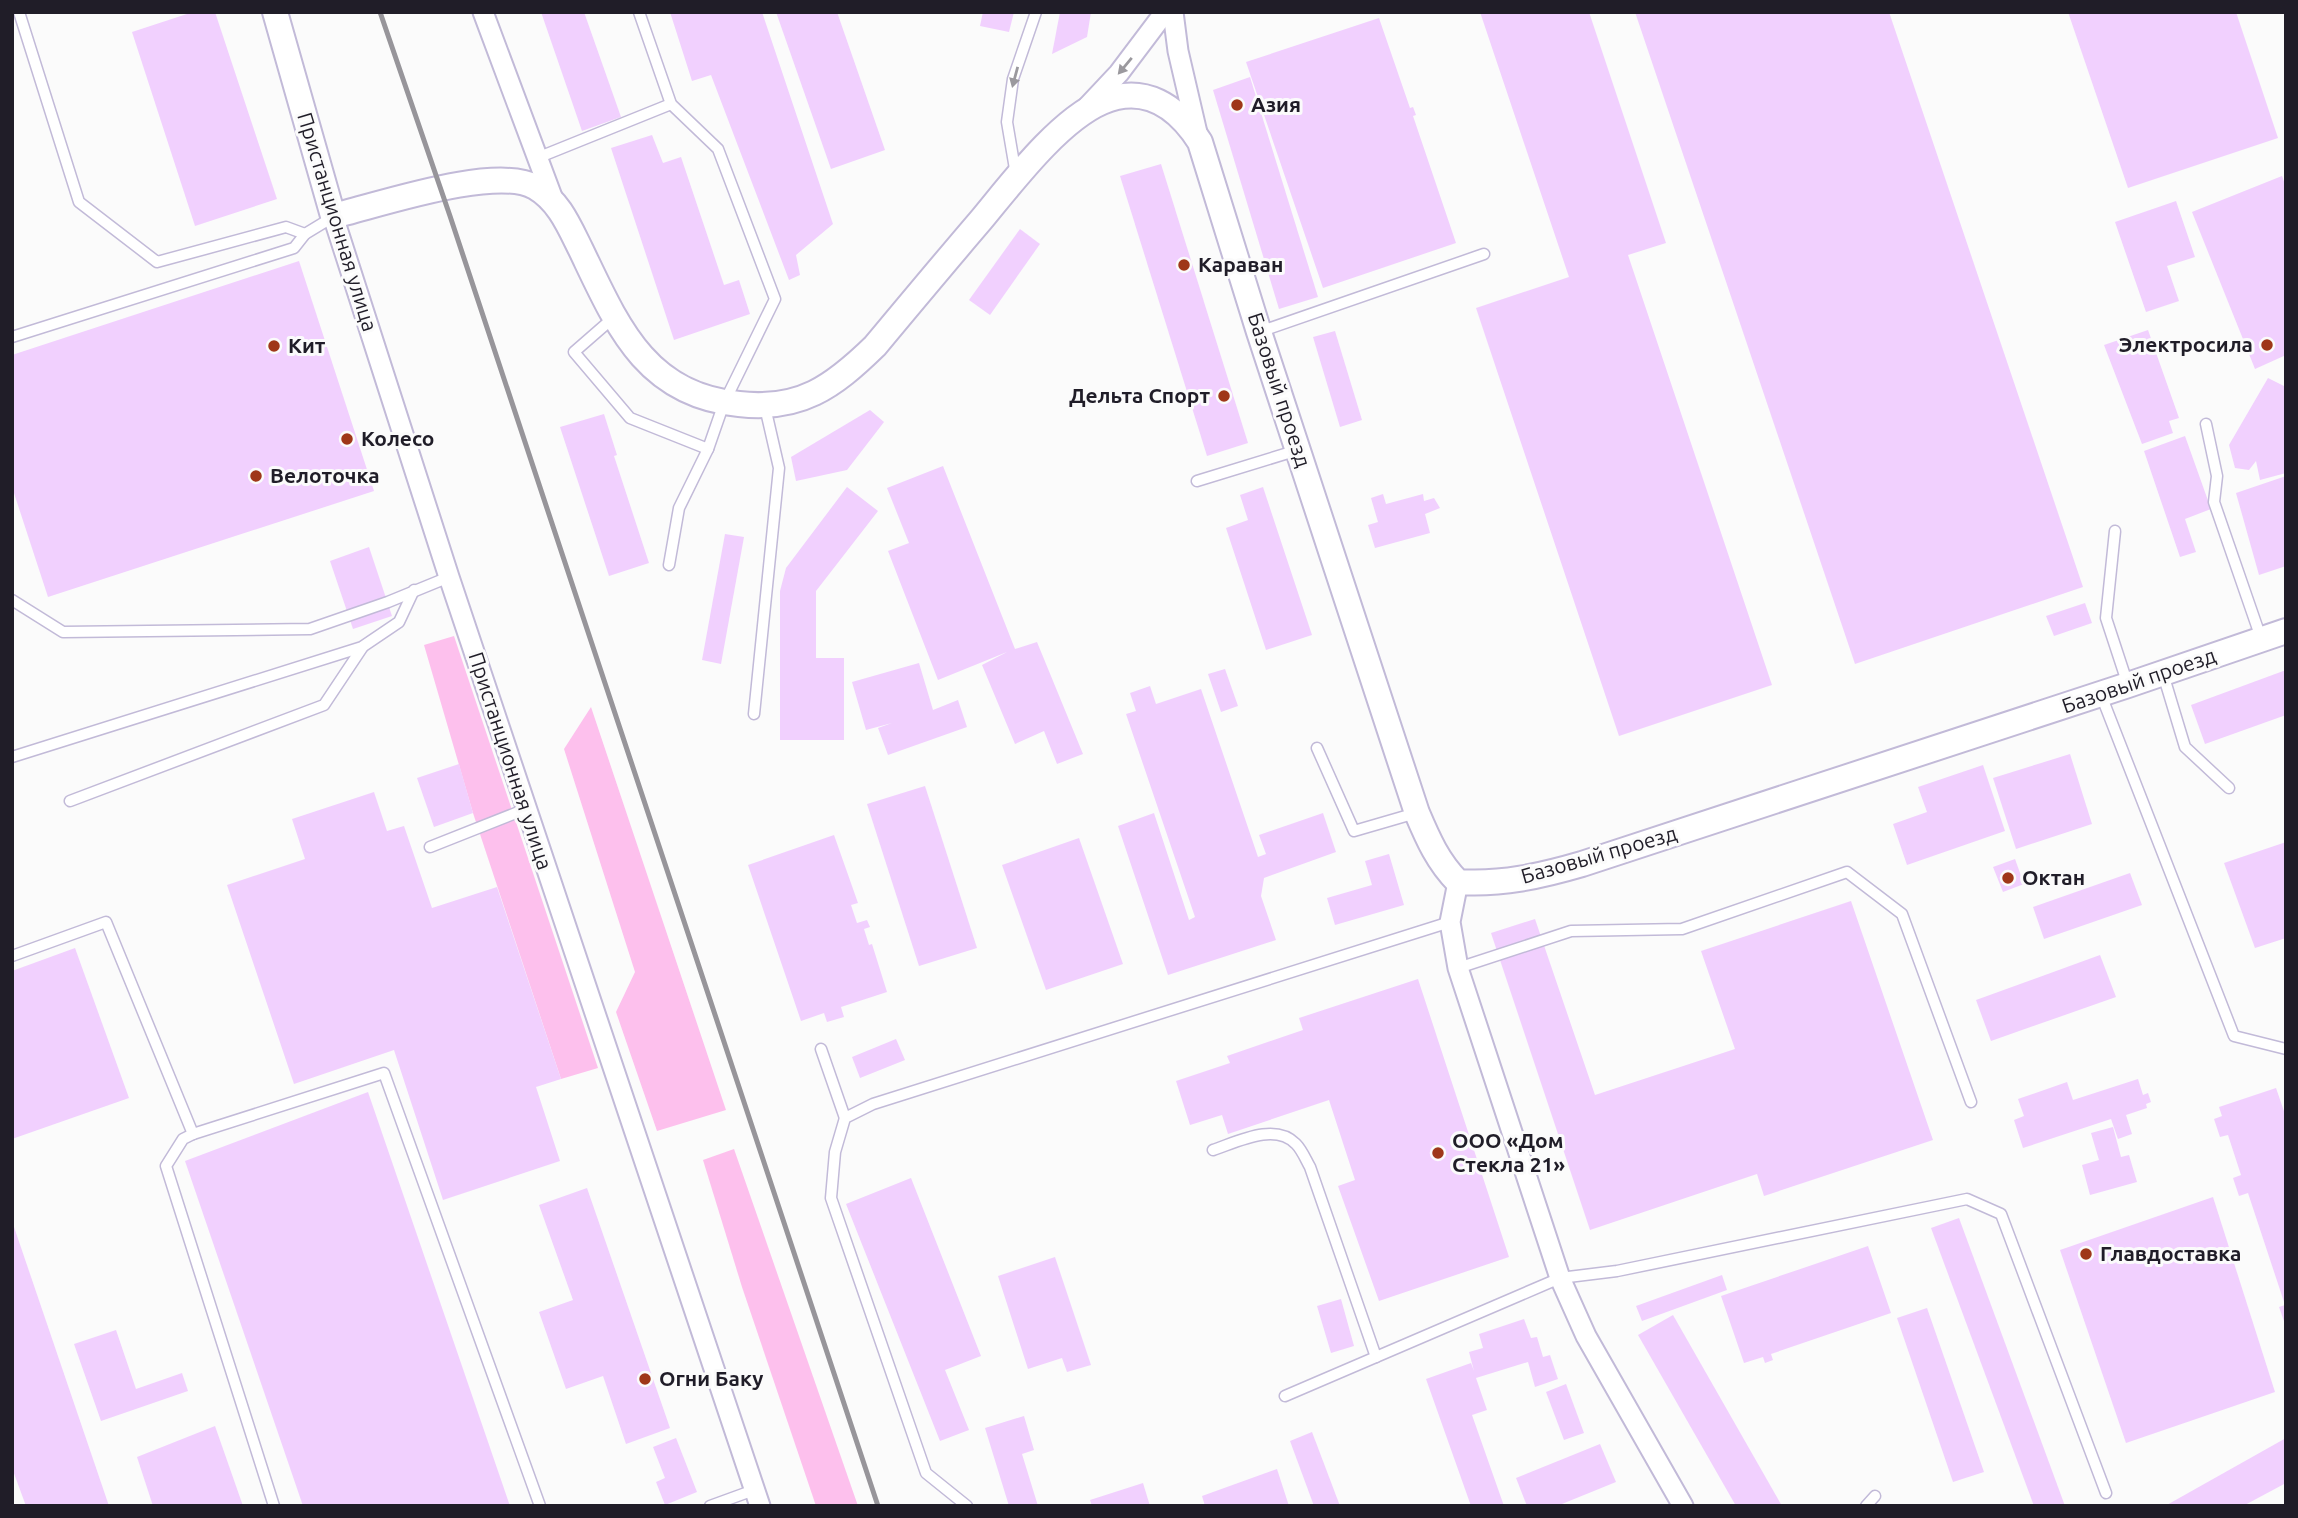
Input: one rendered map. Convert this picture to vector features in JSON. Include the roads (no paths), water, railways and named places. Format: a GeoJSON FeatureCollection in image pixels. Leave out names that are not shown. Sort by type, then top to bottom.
{"type":"FeatureCollection","features":[{"type":"Feature","properties":{"kind":"street","name":"Пристанционная улица"},"geometry":{"type":"LineString","coordinates":[[275,12],[333,216],[449,577],[757,1498]]}},
{"type":"Feature","properties":{"kind":"street"},"geometry":{"type":"LineString","coordinates":[[483,12],[554,202]]}},
{"type":"Feature","properties":{"kind":"street","name":"Базовый проезд"},"geometry":{"type":"LineString","coordinates":[[333,216],[481,180],[509,180],[533,186],[554,202],[568,223],[613,318],[637,352],[663,376],[690,391],[724,403],[765,407],[794,402],[824,388],[851,369],[875,346],[1016,178],[1119,73],[1165,12]]}},
{"type":"Feature","properties":{"kind":"street","name":"Базовый проезд"},"geometry":{"type":"LineString","coordinates":[[1173,12],[1178,51],[1199,142],[1259,332],[1417,813],[1433,850],[1443,867],[1458,883],[1489,884],[1547,874],[1582,864],[2286,631]]}},
{"type":"Feature","properties":{"kind":"street","name":"Базовый проезд"},"geometry":{"type":"LineString","coordinates":[[1079,115],[1102,102],[1120,97],[1144,96],[1175,111],[1199,142]]}},
{"type":"Feature","properties":{"kind":"street"},"geometry":{"type":"LineString","coordinates":[[509,180],[537,158]]}},
{"type":"Feature","properties":{"kind":"street"},"geometry":{"type":"LineString","coordinates":[[1458,883],[1450,922],[1458,968],[1560,1278],[1586,1336],[1683,1506]]}},
{"type":"Feature","properties":{"kind":"lane"},"geometry":{"type":"LineString","coordinates":[[19,12],[79,202],[157,262],[286,227],[305,234]]}},
{"type":"Feature","properties":{"kind":"lane"},"geometry":{"type":"LineString","coordinates":[[639,12],[671,104],[718,149],[775,299],[724,403],[709,449],[679,508],[669,565]]}},
{"type":"Feature","properties":{"kind":"lane"},"geometry":{"type":"LineString","coordinates":[[1016,178],[1007,121],[1013,79],[1037,12]]}},
{"type":"Feature","properties":{"kind":"lane"},"geometry":{"type":"LineString","coordinates":[[537,158],[671,104]]}},
{"type":"Feature","properties":{"kind":"lane"},"geometry":{"type":"LineString","coordinates":[[12,337],[294,247],[305,234],[333,216]]}},
{"type":"Feature","properties":{"kind":"lane"},"geometry":{"type":"LineString","coordinates":[[1259,332],[1484,254]]}},
{"type":"Feature","properties":{"kind":"lane"},"geometry":{"type":"LineString","coordinates":[[613,318],[574,352],[630,418],[709,449]]}},
{"type":"Feature","properties":{"kind":"lane"},"geometry":{"type":"LineString","coordinates":[[754,714],[779,468],[765,407]]}},
{"type":"Feature","properties":{"kind":"lane"},"geometry":{"type":"LineString","coordinates":[[2206,425],[2217,476],[2214,502],[2262,638]]}},
{"type":"Feature","properties":{"kind":"lane"},"geometry":{"type":"LineString","coordinates":[[1197,481],[1299,450]]}},
{"type":"Feature","properties":{"kind":"lane"},"geometry":{"type":"LineString","coordinates":[[2115,531],[2106,618],[2128,685]]}},
{"type":"Feature","properties":{"kind":"lane"},"geometry":{"type":"LineString","coordinates":[[12,600],[63,632],[310,629],[449,577]]}},
{"type":"Feature","properties":{"kind":"lane"},"geometry":{"type":"LineString","coordinates":[[12,757],[362,647],[399,622],[414,590]]}},
{"type":"Feature","properties":{"kind":"lane"},"geometry":{"type":"LineString","coordinates":[[70,801],[324,705],[362,647]]}},
{"type":"Feature","properties":{"kind":"lane"},"geometry":{"type":"LineString","coordinates":[[2163,673],[2185,747],[2229,788]]}},
{"type":"Feature","properties":{"kind":"lane"},"geometry":{"type":"LineString","coordinates":[[2101,694],[2234,1037],[2286,1049]]}},
{"type":"Feature","properties":{"kind":"lane"},"geometry":{"type":"LineString","coordinates":[[1317,748],[1354,831],[1417,813]]}},
{"type":"Feature","properties":{"kind":"lane"},"geometry":{"type":"LineString","coordinates":[[430,847],[526,809]]}},
{"type":"Feature","properties":{"kind":"lane"},"geometry":{"type":"LineString","coordinates":[[1458,968],[1571,931],[1682,929],[1847,872],[1902,914],[1971,1102]]}},
{"type":"Feature","properties":{"kind":"lane"},"geometry":{"type":"LineString","coordinates":[[12,956],[106,922],[193,1134]]}},
{"type":"Feature","properties":{"kind":"lane"},"geometry":{"type":"LineString","coordinates":[[845,1118],[873,1104],[1450,922]]}},
{"type":"Feature","properties":{"kind":"lane"},"geometry":{"type":"LineString","coordinates":[[821,1049],[845,1118],[835,1152],[831,1198],[926,1473],[967,1506]]}},
{"type":"Feature","properties":{"kind":"lane"},"geometry":{"type":"LineString","coordinates":[[274,1506],[166,1166],[183,1139],[193,1134],[384,1073],[540,1506]]}},
{"type":"Feature","properties":{"kind":"lane"},"geometry":{"type":"LineString","coordinates":[[1213,1150],[1259,1134],[1284,1135],[1297,1144],[1310,1167],[1376,1357]]}},
{"type":"Feature","properties":{"kind":"lane"},"geometry":{"type":"LineString","coordinates":[[1285,1396],[1560,1278],[1617,1271],[1967,1199],[2001,1214],[2106,1493]]}},
{"type":"Feature","properties":{"kind":"lane"},"geometry":{"type":"LineString","coordinates":[[1866,1506],[1875,1496]]}},
{"type":"Feature","properties":{"kind":"lane"},"geometry":{"type":"LineString","coordinates":[[710,1506],[757,1498]]}},
{"type":"Feature","properties":{"kind":"railway"},"geometry":{"type":"LineString","coordinates":[[380,12],[878,1506]]}},
{"type":"Feature","properties":{"kind":"place","name":"Азия"},"geometry":{"type":"Point","coordinates":[1237,105]}},
{"type":"Feature","properties":{"kind":"place","name":"Караван"},"geometry":{"type":"Point","coordinates":[1184,265]}},
{"type":"Feature","properties":{"kind":"place","name":"Электросила"},"geometry":{"type":"Point","coordinates":[2267,345]}},
{"type":"Feature","properties":{"kind":"place","name":"Кит"},"geometry":{"type":"Point","coordinates":[274,346]}},
{"type":"Feature","properties":{"kind":"place","name":"Дельта Спорт"},"geometry":{"type":"Point","coordinates":[1224,396]}},
{"type":"Feature","properties":{"kind":"place","name":"Колесо"},"geometry":{"type":"Point","coordinates":[347,439]}},
{"type":"Feature","properties":{"kind":"place","name":"Велоточка"},"geometry":{"type":"Point","coordinates":[256,476]}},
{"type":"Feature","properties":{"kind":"place","name":"Октан"},"geometry":{"type":"Point","coordinates":[2008,878]}},
{"type":"Feature","properties":{"kind":"place","name":"ООО «Дом Стекла 21»"},"geometry":{"type":"Point","coordinates":[1438,1153]}},
{"type":"Feature","properties":{"kind":"place","name":"Главдоставка"},"geometry":{"type":"Point","coordinates":[2086,1254]}},
{"type":"Feature","properties":{"kind":"place","name":"Огни Баку"},"geometry":{"type":"Point","coordinates":[645,1379]}}]}
